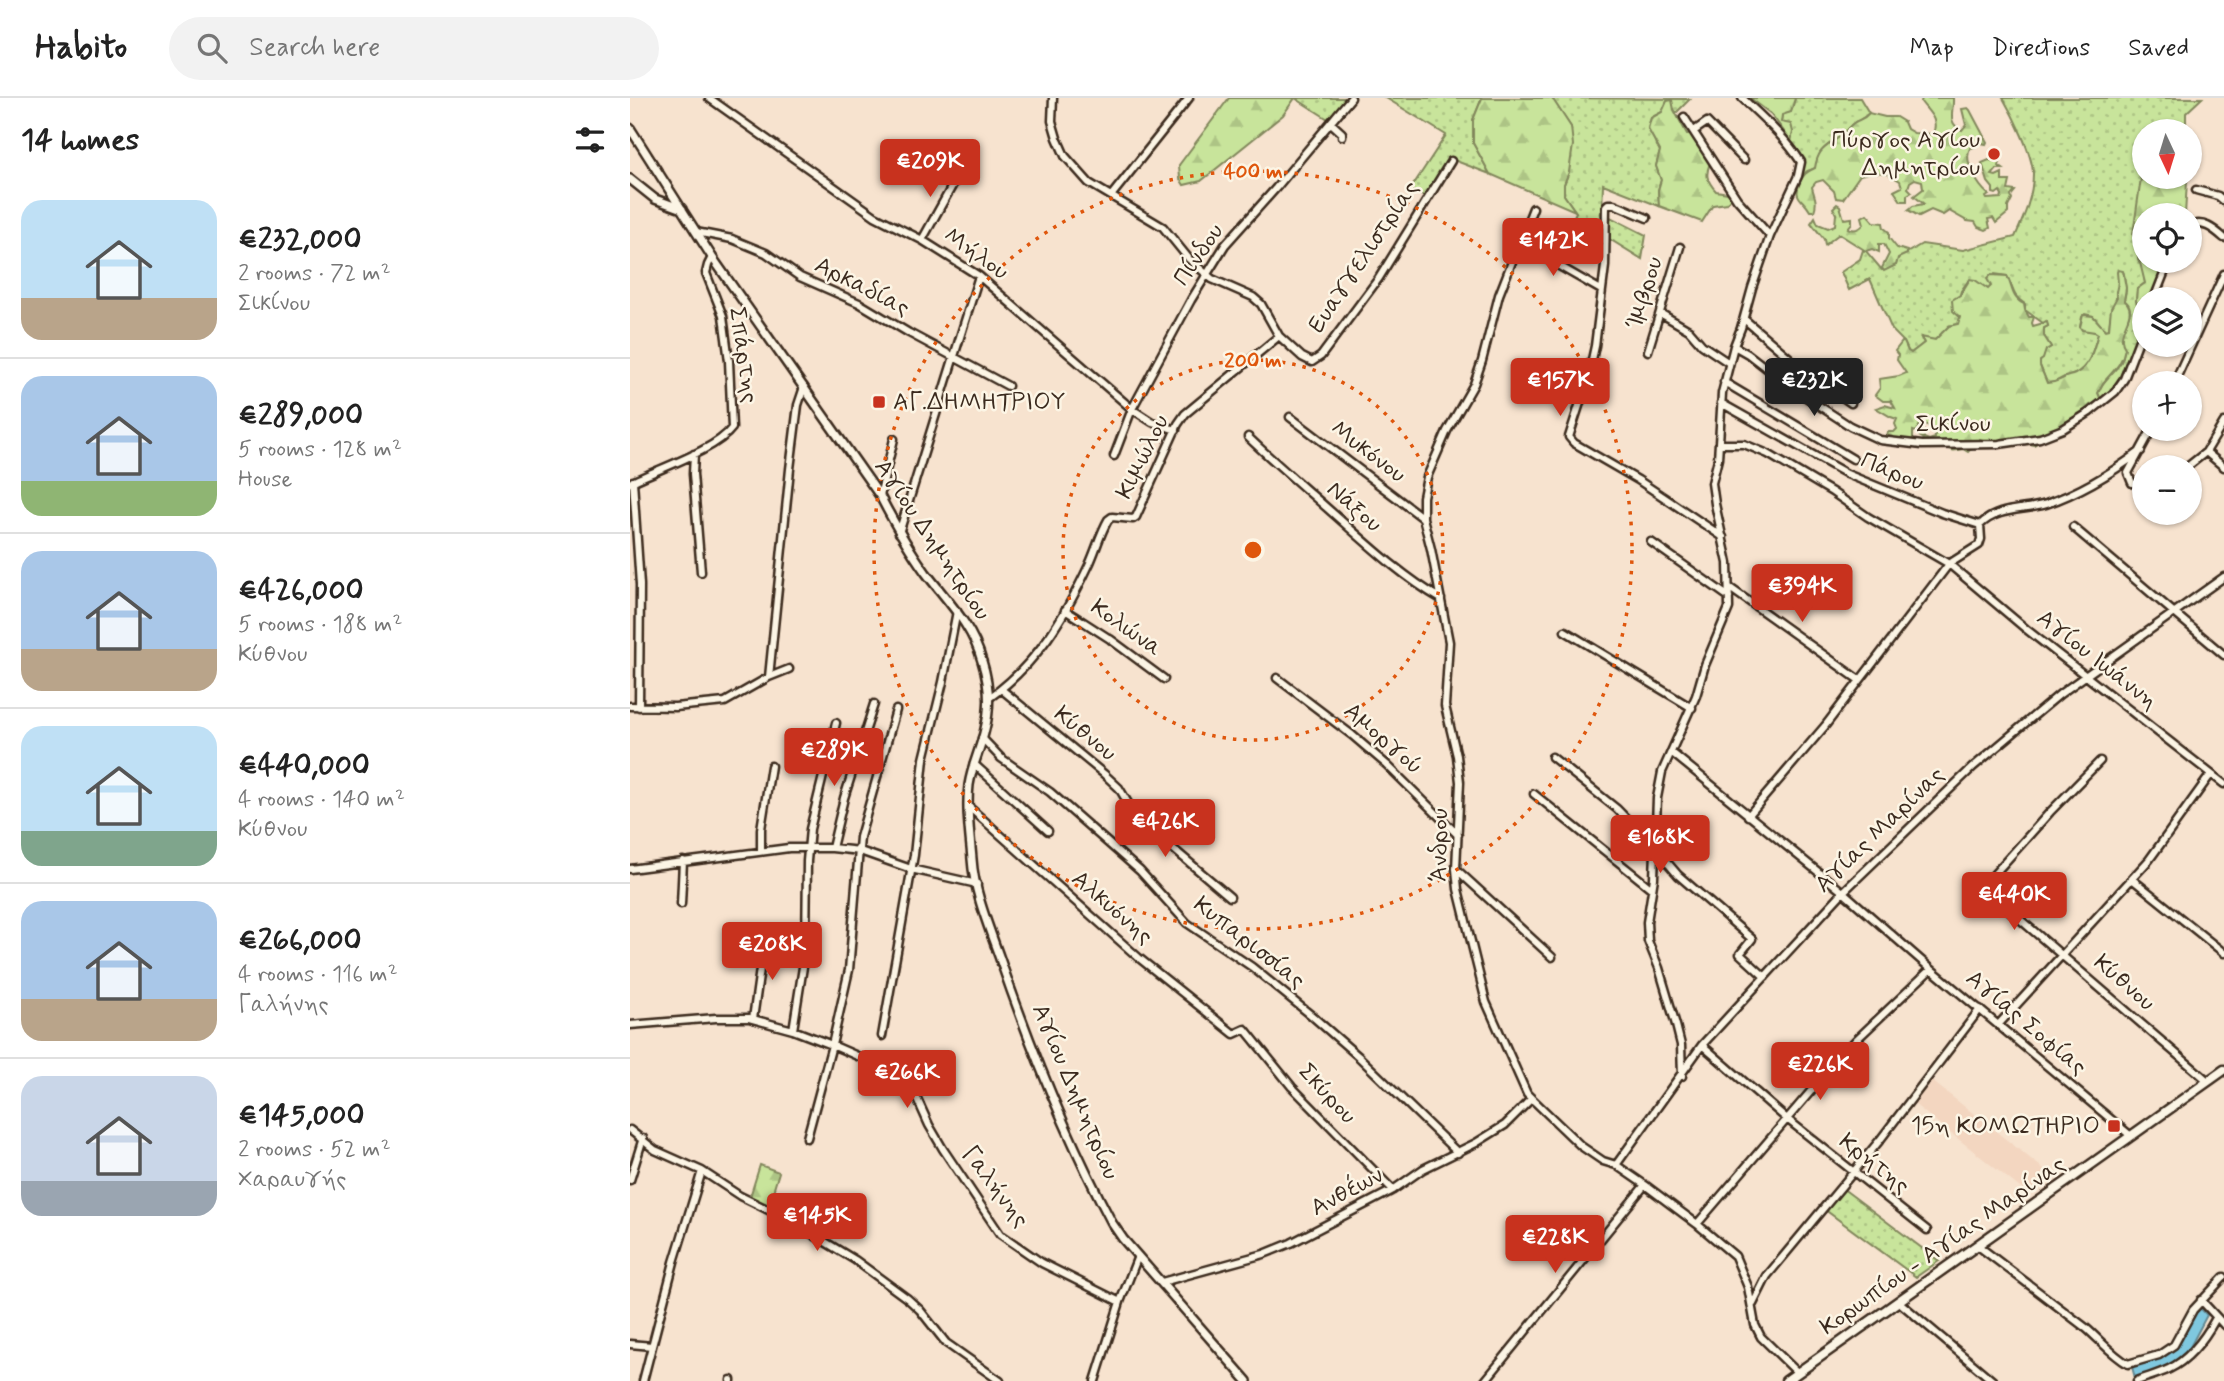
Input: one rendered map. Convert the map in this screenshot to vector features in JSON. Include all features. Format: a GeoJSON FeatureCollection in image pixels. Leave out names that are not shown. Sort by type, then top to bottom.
{"type":"FeatureCollection","features":[{"type":"Feature","properties":{"kind":"main road","name":"Κορωπίου - Αγίας Μαρίνας"},"geometry":{"type":"LineString","coordinates":[[1786,1381],[2224,1070]]}},
{"type":"Feature","properties":{"kind":"street","name":"Μήλου"},"geometry":{"type":"LineString","coordinates":[[709,98],[875,216],[922,240],[979,276],[1132,409],[1152,422],[1176,430]]}},
{"type":"Feature","properties":{"kind":"street","name":"Ευαγγελιστρίας"},"geometry":{"type":"LineString","coordinates":[[1054,98],[1052,121],[1057,138],[1065,156],[1089,183],[1163,228],[1206,275],[1253,297],[1261,304],[1279,335],[1307,361],[1321,356],[1379,278],[1451,161]]}},
{"type":"Feature","properties":{"kind":"street"},"geometry":{"type":"LineString","coordinates":[[1111,195],[1189,98]]}},
{"type":"Feature","properties":{"kind":"street","name":"Πίνδου"},"geometry":{"type":"LineString","coordinates":[[1114,456],[1132,409],[1225,245],[1351,98]]}},
{"type":"Feature","properties":{"kind":"street"},"geometry":{"type":"LineString","coordinates":[[1682,1076],[1681,1045],[1676,1025],[1648,941],[1647,922],[1652,889],[1657,798],[1662,772],[1692,708],[1705,666],[1729,608],[1728,563],[1712,483],[1718,461],[1724,382],[1770,236],[1798,176],[1801,162],[1767,120],[1742,98]]}},
{"type":"Feature","properties":{"kind":"street"},"geometry":{"type":"LineString","coordinates":[[1684,117],[1737,198],[1770,236]]}},
{"type":"Feature","properties":{"kind":"street"},"geometry":{"type":"LineString","coordinates":[[1694,131],[1707,122],[1744,160]]}},
{"type":"Feature","properties":{"kind":"street"},"geometry":{"type":"LineString","coordinates":[[1331,123],[1342,136]]}},
{"type":"Feature","properties":{"kind":"street","name":"Αγίου Δημητρίου"},"geometry":{"type":"LineString","coordinates":[[630,128],[712,257],[880,496],[899,533],[928,575],[957,610],[976,642],[986,675],[989,698],[986,727],[970,783],[972,865],[984,913],[1013,997],[1062,1116],[1112,1223],[1247,1381]]}},
{"type":"Feature","properties":{"kind":"street"},"geometry":{"type":"LineString","coordinates":[[922,240],[961,170]]}},
{"type":"Feature","properties":{"kind":"street"},"geometry":{"type":"LineString","coordinates":[[630,179],[655,199],[683,210]]}},
{"type":"Feature","properties":{"kind":"street"},"geometry":{"type":"LineString","coordinates":[[2196,190],[2218,196],[2224,201]]}},
{"type":"Feature","properties":{"kind":"street"},"geometry":{"type":"LineString","coordinates":[[1647,218],[1614,204],[1606,206],[1605,266],[1595,346],[1570,437],[1574,443],[1638,480],[1723,537]]}},
{"type":"Feature","properties":{"kind":"street","name":"Άνδρου"},"geometry":{"type":"LineString","coordinates":[[1533,208],[1499,295],[1474,384],[1447,431],[1427,477],[1423,497],[1423,518],[1449,642],[1445,706],[1460,782],[1456,869],[1458,889],[1486,1002],[1531,1099],[1581,1146],[1645,1185],[1698,1224],[1735,1256],[1745,1277],[1755,1325],[1761,1337],[1798,1373]]}},
{"type":"Feature","properties":{"kind":"street"},"geometry":{"type":"LineString","coordinates":[[2202,224],[2211,227],[2224,238]]}},
{"type":"Feature","properties":{"kind":"street","name":"Αρκαδίας"},"geometry":{"type":"LineString","coordinates":[[696,232],[750,245],[800,277],[859,303],[1008,386]]}},
{"type":"Feature","properties":{"kind":"street"},"geometry":{"type":"LineString","coordinates":[[1518,243],[1601,290]]}},
{"type":"Feature","properties":{"kind":"street","name":"Ίμβρου"},"geometry":{"type":"LineString","coordinates":[[1648,351],[1680,247]]}},
{"type":"Feature","properties":{"kind":"street","name":"Σπάρτης"},"geometry":{"type":"LineString","coordinates":[[632,482],[694,454],[721,439],[732,428],[729,361],[723,316],[706,273],[712,257]]}},
{"type":"Feature","properties":{"kind":"street"},"geometry":{"type":"LineString","coordinates":[[2180,371],[2224,274]]}},
{"type":"Feature","properties":{"kind":"street"},"geometry":{"type":"LineString","coordinates":[[899,533],[979,276]]}},
{"type":"Feature","properties":{"kind":"street"},"geometry":{"type":"LineString","coordinates":[[1660,313],[1691,331],[1702,345],[1729,363]]}},
{"type":"Feature","properties":{"kind":"street"},"geometry":{"type":"LineString","coordinates":[[1744,318],[1797,365],[1851,403]]}},
{"type":"Feature","properties":{"kind":"street","name":"Κιμώλου"},"geometry":{"type":"LineString","coordinates":[[989,698],[1022,671],[1048,640],[1089,563],[1108,520],[1112,517],[1136,517],[1185,414],[1279,335]]}},
{"type":"Feature","properties":{"kind":"street","name":"Σικίνου"},"geometry":{"type":"LineString","coordinates":[[1734,346],[1850,426],[1880,440],[1922,445],[1999,444],[2040,438],[2063,429],[2115,392],[2124,379],[2132,357]]}},
{"type":"Feature","properties":{"kind":"street"},"geometry":{"type":"LineString","coordinates":[[1724,382],[1853,459]]}},
{"type":"Feature","properties":{"kind":"street"},"geometry":{"type":"LineString","coordinates":[[769,677],[797,405],[804,387]]}},
{"type":"Feature","properties":{"kind":"street","name":"Πάρου"},"geometry":{"type":"LineString","coordinates":[[1721,403],[1847,474],[1980,525]]}},
{"type":"Feature","properties":{"kind":"street","name":"Μυκόνου"},"geometry":{"type":"LineString","coordinates":[[1290,417],[1423,518]]}},
{"type":"Feature","properties":{"kind":"street"},"geometry":{"type":"LineString","coordinates":[[2202,455],[2224,422]]}},
{"type":"Feature","properties":{"kind":"street","name":"Νάξου"},"geometry":{"type":"LineString","coordinates":[[1248,437],[1386,560],[1441,599]]}},
{"type":"Feature","properties":{"kind":"street"},"geometry":{"type":"LineString","coordinates":[[880,496],[894,439]]}},
{"type":"Feature","properties":{"kind":"street"},"geometry":{"type":"LineString","coordinates":[[2139,455],[2146,441]]}},
{"type":"Feature","properties":{"kind":"street","name":"Αγίου Ιωάννη"},"geometry":{"type":"LineString","coordinates":[[1719,444],[1746,444],[1768,454],[1949,564],[2026,629],[2224,784]]}},
{"type":"Feature","properties":{"kind":"street"},"geometry":{"type":"LineString","coordinates":[[1748,816],[1825,726],[1949,564],[1979,545],[1980,525],[1985,520],[2001,512],[2045,504],[2080,489],[2108,476],[2141,451]]}},
{"type":"Feature","properties":{"kind":"street"},"geometry":{"type":"LineString","coordinates":[[2206,452],[2224,467]]}},
{"type":"Feature","properties":{"kind":"street"},"geometry":{"type":"LineString","coordinates":[[694,454],[693,474],[701,572]]}},
{"type":"Feature","properties":{"kind":"street"},"geometry":{"type":"LineString","coordinates":[[2132,466],[2128,473],[2132,483]]}},
{"type":"Feature","properties":{"kind":"street"},"geometry":{"type":"LineString","coordinates":[[632,482],[640,585],[639,707]]}},
{"type":"Feature","properties":{"kind":"street"},"geometry":{"type":"LineString","coordinates":[[2073,527],[2224,655]]}},
{"type":"Feature","properties":{"kind":"street"},"geometry":{"type":"LineString","coordinates":[[1651,542],[1729,597]]}},
{"type":"Feature","properties":{"kind":"street","name":"Αγίας Μαρίνας"},"geometry":{"type":"LineString","coordinates":[[1616,1165],[1702,1045],[1843,892],[1973,767],[2086,674],[2224,577]]}},
{"type":"Feature","properties":{"kind":"street"},"geometry":{"type":"LineString","coordinates":[[1730,588],[1859,680]]}},
{"type":"Feature","properties":{"kind":"street"},"geometry":{"type":"LineString","coordinates":[[882,1036],[911,869],[924,759],[957,610]]}},
{"type":"Feature","properties":{"kind":"street","name":"Κολώνα"},"geometry":{"type":"LineString","coordinates":[[1065,610],[1164,679]]}},
{"type":"Feature","properties":{"kind":"street"},"geometry":{"type":"LineString","coordinates":[[1565,631],[1692,708]]}},
{"type":"Feature","properties":{"kind":"street"},"geometry":{"type":"LineString","coordinates":[[630,706],[675,707],[725,702],[789,669]]}},
{"type":"Feature","properties":{"kind":"street","name":"Αμοργού"},"geometry":{"type":"LineString","coordinates":[[1277,678],[1387,765],[1458,835]]}},
{"type":"Feature","properties":{"kind":"street","name":"Κύθνου"},"geometry":{"type":"LineString","coordinates":[[1001,689],[1104,774],[1119,788],[1137,818],[1230,897]]}},
{"type":"Feature","properties":{"kind":"street"},"geometry":{"type":"LineString","coordinates":[[832,848],[844,798],[874,704]]}},
{"type":"Feature","properties":{"kind":"street"},"geometry":{"type":"LineString","coordinates":[[807,1138],[849,970],[860,837],[896,710]]}},
{"type":"Feature","properties":{"kind":"street"},"geometry":{"type":"LineString","coordinates":[[793,1030],[807,948],[808,847],[836,723]]}},
{"type":"Feature","properties":{"kind":"street","name":"Κυπαρισσίας"},"geometry":{"type":"LineString","coordinates":[[982,738],[1001,758],[1050,792],[1139,870],[1187,923],[1252,967],[1320,1023],[1405,1100],[1458,1153]]}},
{"type":"Feature","properties":{"kind":"street","name":"Αγίας Σοφίας"},"geometry":{"type":"LineString","coordinates":[[1671,751],[1843,892],[2131,1136]]}},
{"type":"Feature","properties":{"kind":"street"},"geometry":{"type":"LineString","coordinates":[[1552,757],[1617,809],[1678,874],[1752,939],[1740,954],[1765,976]]}},
{"type":"Feature","properties":{"kind":"street","name":"Κύθνου"},"geometry":{"type":"LineString","coordinates":[[2100,761],[1988,881],[1989,895],[2063,954],[2208,1082]]}},
{"type":"Feature","properties":{"kind":"street"},"geometry":{"type":"LineString","coordinates":[[974,764],[1048,831]]}},
{"type":"Feature","properties":{"kind":"street"},"geometry":{"type":"LineString","coordinates":[[761,851],[761,829],[771,766]]}},
{"type":"Feature","properties":{"kind":"street"},"geometry":{"type":"LineString","coordinates":[[1998,1024],[2149,860],[2211,774]]}},
{"type":"Feature","properties":{"kind":"street"},"geometry":{"type":"LineString","coordinates":[[1534,794],[1652,889]]}},
{"type":"Feature","properties":{"kind":"street","name":"Αλκυόνης"},"geometry":{"type":"LineString","coordinates":[[969,807],[1139,958],[1234,1034]]}},
{"type":"Feature","properties":{"kind":"street"},"geometry":{"type":"LineString","coordinates":[[630,869],[761,851],[832,848],[860,851],[911,869],[977,884]]}},
{"type":"Feature","properties":{"kind":"street"},"geometry":{"type":"LineString","coordinates":[[681,904],[683,861]]}},
{"type":"Feature","properties":{"kind":"street"},"geometry":{"type":"LineString","coordinates":[[1456,869],[1552,957]]}},
{"type":"Feature","properties":{"kind":"street"},"geometry":{"type":"LineString","coordinates":[[2132,878],[2224,953]]}},
{"type":"Feature","properties":{"kind":"street"},"geometry":{"type":"LineString","coordinates":[[753,1019],[764,940]]}},
{"type":"Feature","properties":{"kind":"street"},"geometry":{"type":"LineString","coordinates":[[1698,1224],[1856,1040],[1931,969]]}},
{"type":"Feature","properties":{"kind":"street"},"geometry":{"type":"LineString","coordinates":[[1752,1305],[1768,1276],[1853,1173],[1980,1009]]}},
{"type":"Feature","properties":{"kind":"street","name":"Γαλήνης"},"geometry":{"type":"LineString","coordinates":[[630,1025],[716,1018],[753,1019],[793,1030],[901,1075],[910,1083],[943,1149],[1000,1234],[1042,1263],[1120,1303]]}},
{"type":"Feature","properties":{"kind":"street","name":"Σκύρου"},"geometry":{"type":"LineString","coordinates":[[1234,1034],[1245,1030],[1292,1087],[1393,1190]]}},
{"type":"Feature","properties":{"kind":"street","name":"Κρήτης"},"geometry":{"type":"LineString","coordinates":[[1702,1045],[1787,1119],[1927,1230]]}},
{"type":"Feature","properties":{"kind":"street","name":"Ανθέων"},"geometry":{"type":"LineString","coordinates":[[1162,1282],[1192,1276],[1274,1251],[1393,1190],[1423,1169],[1458,1153],[1505,1125],[1531,1099]]}},
{"type":"Feature","properties":{"kind":"street"},"geometry":{"type":"LineString","coordinates":[[630,1130],[655,1150],[702,1171],[740,1196],[789,1220],[855,1260],[908,1299],[946,1343],[1000,1381]]}},
{"type":"Feature","properties":{"kind":"street"},"geometry":{"type":"LineString","coordinates":[[630,1180],[643,1138]]}},
{"type":"Feature","properties":{"kind":"street"},"geometry":{"type":"LineString","coordinates":[[643,1381],[674,1262],[702,1171]]}},
{"type":"Feature","properties":{"kind":"street"},"geometry":{"type":"LineString","coordinates":[[1485,1381],[1645,1185]]}},
{"type":"Feature","properties":{"kind":"street"},"geometry":{"type":"LineString","coordinates":[[1977,1245],[2086,1328],[2127,1364],[2159,1355],[2174,1345],[2187,1319],[2224,1277]]}},
{"type":"Feature","properties":{"kind":"street"},"geometry":{"type":"LineString","coordinates":[[1095,1381],[1138,1256]]}},
{"type":"Feature","properties":{"kind":"street"},"geometry":{"type":"LineString","coordinates":[[1898,1301],[1993,1381]]}},
{"type":"Feature","properties":{"kind":"street"},"geometry":{"type":"LineString","coordinates":[[2202,1301],[2224,1325]]}},
{"type":"Feature","properties":{"kind":"street"},"geometry":{"type":"LineString","coordinates":[[2137,1381],[2164,1371],[2185,1359],[2216,1318]]}},
{"type":"Feature","properties":{"kind":"street"},"geometry":{"type":"LineString","coordinates":[[630,1344],[652,1346]]}},
{"type":"Feature","properties":{"kind":"shaded area"},"geometry":{"type":"Polygon","coordinates":[[[1927,1077],[2055,1178],[2029,1195],[1909,1100],[1927,1077]]]}},
{"type":"Feature","properties":{"kind":"green space"},"geometry":{"type":"Polygon","coordinates":[[[1229,98],[1295,98],[1283,115],[1201,181],[1184,185],[1180,179],[1179,165],[1229,98]]]}},
{"type":"Feature","properties":{"kind":"green space"},"geometry":{"type":"Polygon","coordinates":[[[1295,98],[1346,98],[1328,119],[1295,98]]]}},
{"type":"Feature","properties":{"kind":"green space"},"geometry":{"type":"Polygon","coordinates":[[[1386,98],[1482,98],[1473,120],[1473,143],[1490,174],[1451,159],[1426,197],[1410,190],[1446,135],[1386,98]]]}},
{"type":"Feature","properties":{"kind":"green space"},"geometry":{"type":"Polygon","coordinates":[[[1482,98],[1551,98],[1554,101],[1571,127],[1573,145],[1564,195],[1575,211],[1490,174],[1473,143],[1473,120],[1482,98]]]}},
{"type":"Feature","properties":{"kind":"green space"},"geometry":{"type":"Polygon","coordinates":[[[1551,98],[1690,99],[1676,113],[1674,109],[1651,118],[1648,128],[1660,151],[1656,166],[1661,180],[1658,190],[1659,206],[1603,184],[1602,213],[1646,235],[1642,259],[1606,237],[1605,252],[1567,232],[1576,212],[1564,195],[1564,184],[1569,172],[1571,127],[1551,98]]]}},
{"type":"Feature","properties":{"kind":"green space"},"geometry":{"type":"Polygon","coordinates":[[[1750,98],[1795,98],[1791,112],[1782,115],[1781,122],[1791,124],[1791,141],[1771,114],[1750,98]]]}},
{"type":"Feature","properties":{"kind":"green space"},"geometry":{"type":"Polygon","coordinates":[[[1795,98],[1860,98],[1869,113],[1826,147],[1816,168],[1807,171],[1802,177],[1802,157],[1791,141],[1793,132],[1781,122],[1782,114],[1791,112],[1795,98]]]}},
{"type":"Feature","properties":{"kind":"green space"},"geometry":{"type":"Polygon","coordinates":[[[1922,98],[1953,98],[1952,120],[1962,130],[1966,125],[1962,109],[1970,110],[1987,142],[1977,142],[1975,147],[1970,148],[1970,167],[1980,186],[1989,195],[1987,199],[2001,198],[2000,191],[1993,193],[1982,163],[1989,160],[2000,162],[1999,166],[2003,169],[1997,169],[1992,175],[2002,173],[2002,181],[2010,181],[2008,190],[2015,191],[2011,196],[2008,213],[1996,223],[1993,218],[1988,219],[1990,228],[1986,230],[1949,211],[1943,215],[1931,210],[1919,216],[1908,210],[1924,204],[1914,196],[1923,189],[1922,181],[1915,179],[1910,182],[1908,188],[1912,192],[1907,195],[1907,201],[1901,201],[1894,191],[1902,187],[1900,181],[1887,173],[1872,172],[1860,175],[1843,199],[1836,198],[1834,191],[1823,180],[1816,182],[1812,187],[1815,207],[1814,211],[1810,211],[1797,192],[1801,179],[1815,168],[1823,150],[1869,113],[1896,117],[1914,133],[1933,134],[1934,120],[1921,102],[1922,98]]]}},
{"type":"Feature","properties":{"kind":"green space"},"geometry":{"type":"Polygon","coordinates":[[[2003,98],[2202,98],[2186,113],[2186,119],[2132,119],[2132,189],[2141,189],[2140,203],[2132,203],[2132,273],[2144,273],[2145,283],[2140,287],[2132,287],[2132,351],[2116,382],[2101,400],[2098,393],[2100,389],[2123,358],[2121,335],[2130,309],[2124,300],[2124,275],[2116,292],[2109,329],[2105,330],[2093,316],[2085,314],[2082,317],[2080,327],[2098,334],[2085,366],[2075,374],[2047,383],[2039,363],[2046,350],[2051,347],[2044,336],[2044,328],[2048,326],[2046,321],[2043,323],[2025,310],[2025,304],[2015,295],[2007,276],[1995,274],[1990,283],[1991,289],[1968,281],[1961,291],[1955,312],[1960,317],[1959,324],[1949,326],[1935,340],[1921,338],[1924,343],[1911,353],[1892,330],[1870,279],[1849,290],[1841,272],[1860,259],[1863,250],[1882,270],[1896,265],[1898,258],[1922,244],[1963,250],[2015,237],[2025,214],[2033,182],[2032,166],[2017,125],[2003,98]]]}},
{"type":"Feature","properties":{"kind":"green space"},"geometry":{"type":"Polygon","coordinates":[[[1672,100],[1674,110],[1687,134],[1692,133],[1710,163],[1707,174],[1711,184],[1716,191],[1728,193],[1731,197],[1727,203],[1713,205],[1702,222],[1659,206],[1658,190],[1661,180],[1656,166],[1660,151],[1648,129],[1651,118],[1662,112],[1667,101],[1672,100]]]}},
{"type":"Feature","properties":{"kind":"green space"},"geometry":{"type":"Polygon","coordinates":[[[2139,189],[2187,189],[2186,203],[2137,203],[2139,189]]]}},
{"type":"Feature","properties":{"kind":"green space"},"geometry":{"type":"Polygon","coordinates":[[[1837,204],[1844,219],[1852,218],[1848,228],[1861,227],[1864,224],[1862,217],[1867,214],[1874,222],[1883,223],[1889,232],[1889,238],[1897,248],[1907,251],[1907,254],[1898,258],[1896,265],[1884,271],[1882,268],[1889,254],[1884,244],[1879,244],[1879,252],[1872,249],[1866,251],[1839,234],[1825,245],[1824,239],[1811,223],[1815,217],[1818,224],[1828,228],[1835,225],[1836,214],[1833,208],[1837,204]]]}},
{"type":"Feature","properties":{"kind":"green space"},"geometry":{"type":"Polygon","coordinates":[[[2118,270],[2123,271],[2126,288],[2124,300],[2130,311],[2122,335],[2124,354],[2098,393],[2101,400],[2034,445],[2019,445],[2018,439],[2013,439],[2013,442],[1982,442],[1980,439],[1968,452],[1963,449],[1951,450],[1939,444],[1924,443],[1919,436],[1920,432],[1924,431],[1924,438],[1929,440],[1935,438],[1934,429],[1925,424],[1919,426],[1916,432],[1913,431],[1913,441],[1907,447],[1887,436],[1888,432],[1897,429],[1897,419],[1876,408],[1885,405],[1895,408],[1891,401],[1883,401],[1875,395],[1880,388],[1879,379],[1906,373],[1897,360],[1895,351],[1902,342],[1911,353],[1924,343],[1921,337],[1935,340],[1949,326],[1958,324],[1960,317],[1953,311],[1952,300],[1960,295],[1970,279],[1988,289],[1991,286],[1987,279],[1991,275],[2007,276],[2014,295],[2024,304],[2029,317],[2034,317],[2033,326],[2047,322],[2044,336],[2051,347],[2046,350],[2040,366],[2047,383],[2050,383],[2074,375],[2091,357],[2098,334],[2082,330],[2080,327],[2083,315],[2093,316],[2105,330],[2109,329],[2111,308],[2117,297],[2118,270]]]}},
{"type":"Feature","properties":{"kind":"green space"},"geometry":{"type":"Polygon","coordinates":[[[2143,273],[2161,273],[2155,287],[2140,287],[2145,283],[2143,273]]]}},
{"type":"Feature","properties":{"kind":"green space"},"geometry":{"type":"Polygon","coordinates":[[[760,1165],[779,1172],[769,1205],[750,1197],[760,1165]]]}},
{"type":"Feature","properties":{"kind":"green space"},"geometry":{"type":"Polygon","coordinates":[[[1842,1188],[1939,1261],[1916,1277],[1824,1209],[1842,1188]]]}},
{"type":"Feature","properties":{"kind":"water"},"geometry":{"type":"Polygon","coordinates":[[[2199,1307],[2207,1315],[2190,1347],[2179,1361],[2135,1378],[2132,1367],[2166,1354],[2199,1307]]]}},
{"type":"Feature","properties":{"kind":"place","name":"Πύργος Αγίου Δημητρίου"},"geometry":{"type":"Point","coordinates":[1994,154]}},
{"type":"Feature","properties":{"kind":"place","name":"ΑΓ.ΔΗΜΗΤΡΙΟΥ"},"geometry":{"type":"Point","coordinates":[879,402]}},
{"type":"Feature","properties":{"kind":"place","name":"15η ΚΟΜΩΤΗΡΙΟ"},"geometry":{"type":"Point","coordinates":[2114,1126]}}]}
